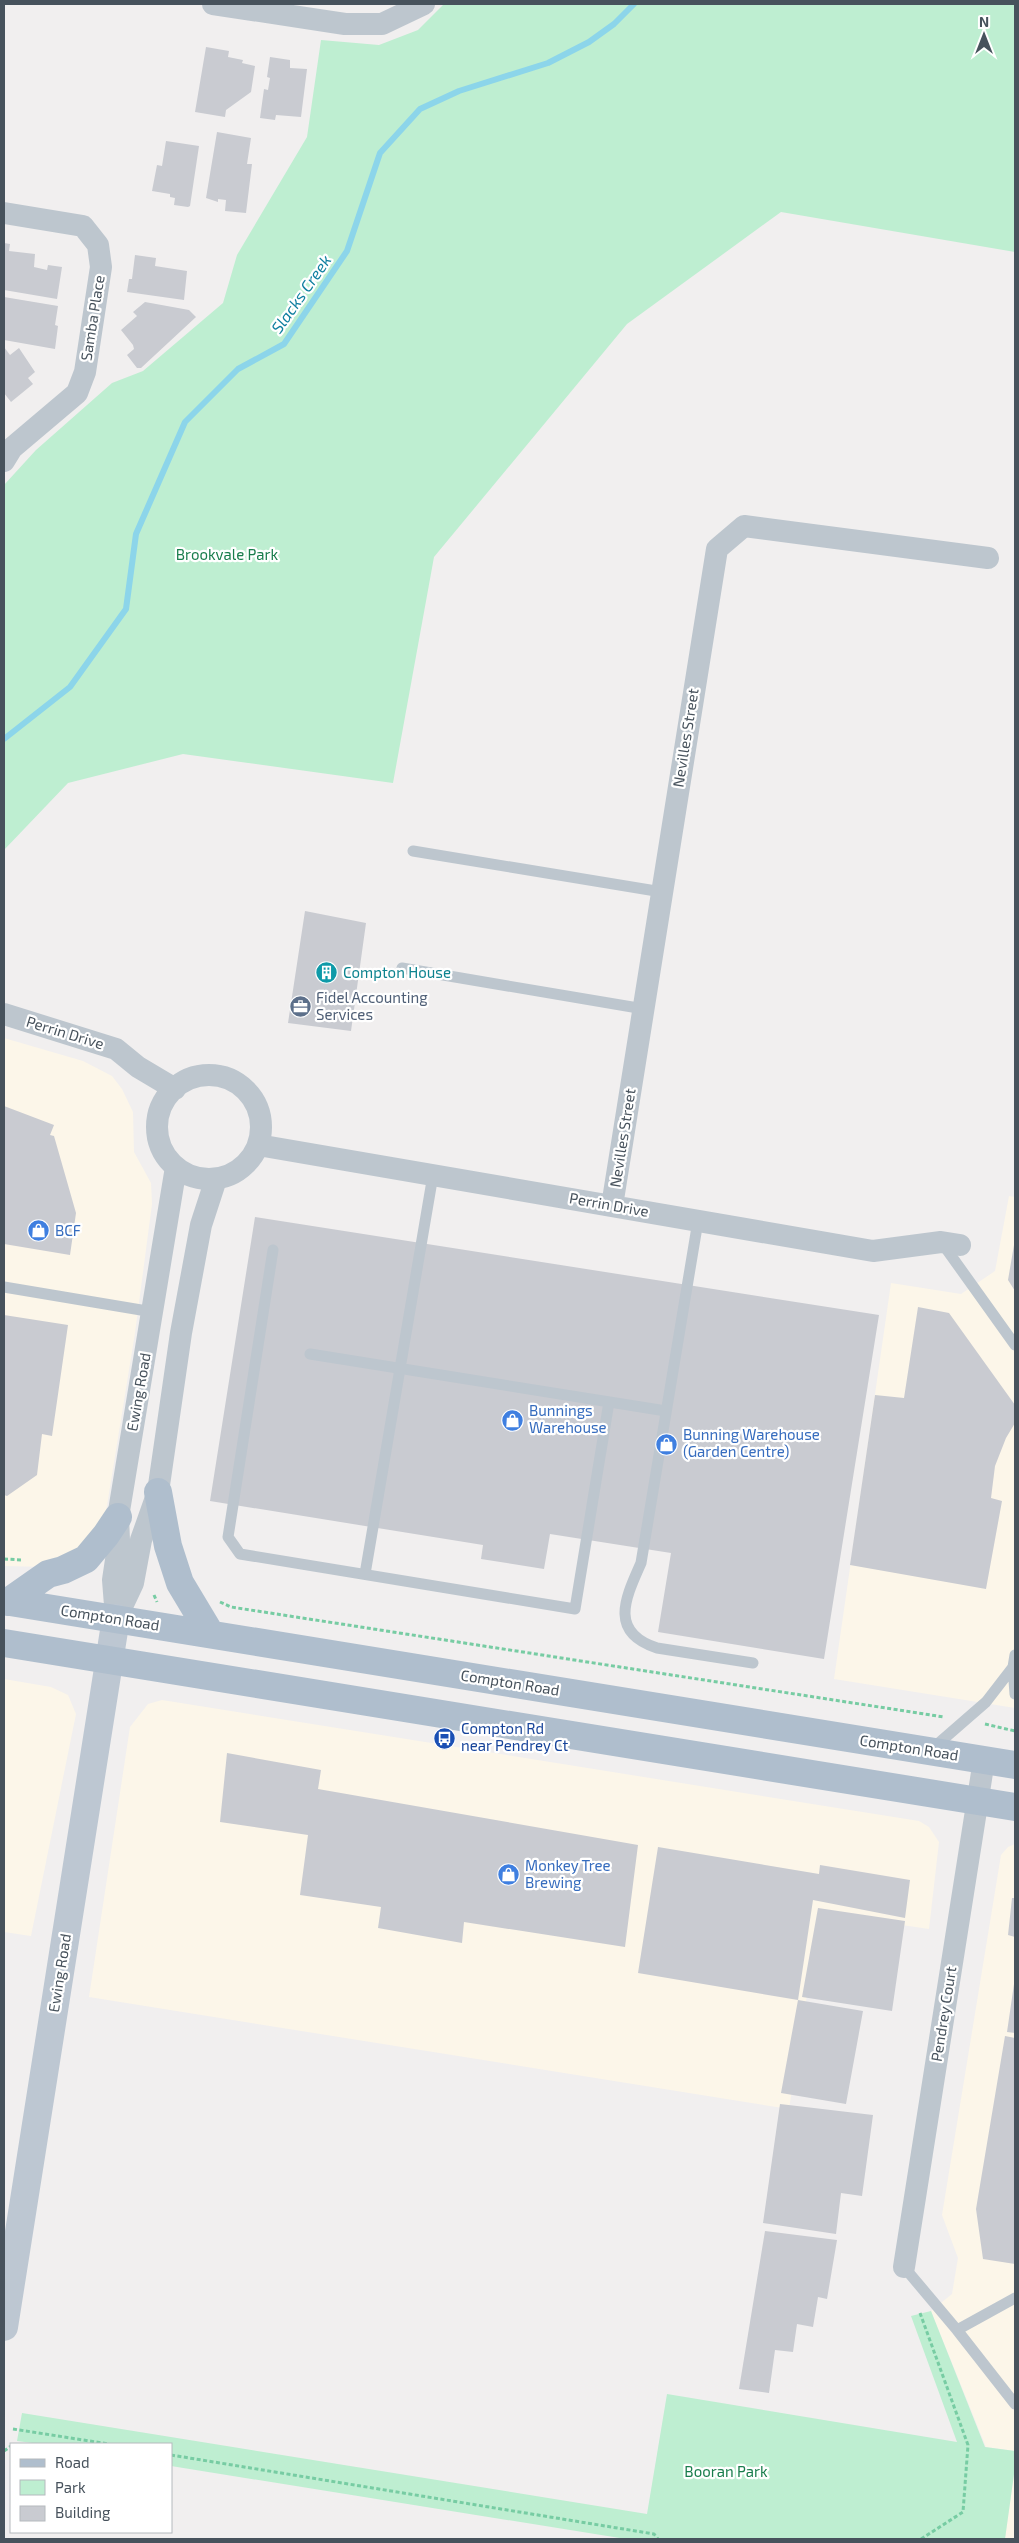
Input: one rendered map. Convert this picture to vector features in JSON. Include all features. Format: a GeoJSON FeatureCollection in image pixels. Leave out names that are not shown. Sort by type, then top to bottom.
{"type":"FeatureCollection","features":[{"type":"Feature","properties":{"kind":"main road"},"geometry":{"type":"LineString","coordinates":[[158,1492],[168,1546],[180,1583],[210,1634]]}},
{"type":"Feature","properties":{"kind":"main road"},"geometry":{"type":"LineString","coordinates":[[6,1601],[48,1574],[63,1570],[86,1559],[118,1517]]}},
{"type":"Feature","properties":{"kind":"main road","name":"Compton Road"},"geometry":{"type":"LineString","coordinates":[[6,1601],[1015,1765]]}},
{"type":"Feature","properties":{"kind":"main road","name":"Ewing Road"},"geometry":{"type":"LineString","coordinates":[[4,2328],[111,1660],[116,1618]]}},
{"type":"Feature","properties":{"kind":"main road"},"geometry":{"type":"LineString","coordinates":[[4,1643],[1015,1807]]}},
{"type":"Feature","properties":{"kind":"street"},"geometry":{"type":"LineString","coordinates":[[213,4],[345,24],[382,24],[424,4]]}},
{"type":"Feature","properties":{"kind":"street","name":"Samba Place"},"geometry":{"type":"LineString","coordinates":[[4,212],[83,226],[98,245],[100,267],[85,372],[77,393],[12,448],[4,461]]}},
{"type":"Feature","properties":{"kind":"street","name":"Nevilles Street"},"geometry":{"type":"LineString","coordinates":[[612,1206],[716,549],[744,526],[988,558]]}},
{"type":"Feature","properties":{"kind":"street","name":"Perrin Drive"},"geometry":{"type":"LineString","coordinates":[[4,1014],[116,1049],[138,1067],[175,1088]]}},
{"type":"Feature","properties":{"kind":"street"},"geometry":{"type":"LineString","coordinates":[[205,1076],[227,1078],[246,1090],[258,1108],[262,1130],[258,1145],[252,1156],[240,1169],[216,1179],[202,1179],[176,1167],[163,1152],[157,1123],[163,1104],[175,1088],[194,1078],[205,1076]]}},
{"type":"Feature","properties":{"kind":"street","name":"Perrin Drive"},"geometry":{"type":"LineString","coordinates":[[258,1145],[873,1251],[951,1243]]}},
{"type":"Feature","properties":{"kind":"street","name":"Ewing Road"},"geometry":{"type":"LineString","coordinates":[[116,1618],[113,1580],[119,1540],[118,1517],[176,1167]]}},
{"type":"Feature","properties":{"kind":"street","name":"Ewing Road"},"geometry":{"type":"LineString","coordinates":[[116,1618],[133,1583],[141,1540],[158,1492],[180,1333],[201,1225],[216,1179]]}},
{"type":"Feature","properties":{"kind":"street","name":"Pendrey Court"},"geometry":{"type":"LineString","coordinates":[[904,2268],[984,1760]]}},
{"type":"Feature","properties":{"kind":"lane"},"geometry":{"type":"LineString","coordinates":[[413,851],[662,892]]}},
{"type":"Feature","properties":{"kind":"lane"},"geometry":{"type":"LineString","coordinates":[[402,968],[644,1009]]}},
{"type":"Feature","properties":{"kind":"lane"},"geometry":{"type":"LineString","coordinates":[[365,1574],[433,1175]]}},
{"type":"Feature","properties":{"kind":"lane"},"geometry":{"type":"LineString","coordinates":[[698,1221],[641,1563],[627,1593],[624,1609],[627,1623],[633,1636],[642,1643],[657,1648],[753,1663]]}},
{"type":"Feature","properties":{"kind":"lane"},"geometry":{"type":"LineString","coordinates":[[951,1243],[1015,1345]]}},
{"type":"Feature","properties":{"kind":"lane"},"geometry":{"type":"LineString","coordinates":[[273,1250],[228,1537],[240,1554],[575,1609],[610,1402]]}},
{"type":"Feature","properties":{"kind":"lane"},"geometry":{"type":"LineString","coordinates":[[4,1287],[153,1312]]}},
{"type":"Feature","properties":{"kind":"lane"},"geometry":{"type":"LineString","coordinates":[[310,1354],[666,1411]]}},
{"type":"Feature","properties":{"kind":"lane"},"geometry":{"type":"LineString","coordinates":[[1015,1655],[1013,1667],[1015,1694]]}},
{"type":"Feature","properties":{"kind":"lane"},"geometry":{"type":"LineString","coordinates":[[930,1751],[986,1702],[1013,1667]]}},
{"type":"Feature","properties":{"kind":"lane"},"geometry":{"type":"LineString","coordinates":[[904,2268],[957,2330],[1015,2404]]}},
{"type":"Feature","properties":{"kind":"lane"},"geometry":{"type":"LineString","coordinates":[[957,2330],[1015,2298]]}},
{"type":"Feature","properties":{"kind":"path"},"geometry":{"type":"LineString","coordinates":[[154,1595],[157,1602]]}},
{"type":"Feature","properties":{"kind":"path"},"geometry":{"type":"LineString","coordinates":[[214,1598],[231,1607],[882,1709],[952,1718]]}},
{"type":"Feature","properties":{"kind":"path"},"geometry":{"type":"LineString","coordinates":[[979,1723],[1015,1731]]}},
{"type":"Feature","properties":{"kind":"path"},"geometry":{"type":"LineString","coordinates":[[920,2312],[968,2444],[963,2512],[921,2539]]}},
{"type":"Feature","properties":{"kind":"path"},"geometry":{"type":"LineString","coordinates":[[13,2429],[103,2443]]}},
{"type":"Feature","properties":{"kind":"path"},"geometry":{"type":"LineString","coordinates":[[172,2454],[654,2534],[658,2539]]}},
{"type":"Feature","properties":{"kind":"shaded area"},"geometry":{"type":"Polygon","coordinates":[[[4,1038],[83,1061],[112,1076],[122,1089],[133,1112],[134,1152],[151,1183],[152,1204],[135,1333],[105,1518],[91,1544],[46,1567],[4,1566],[4,1038]]]}},
{"type":"Feature","properties":{"kind":"shaded area"},"geometry":{"type":"Polygon","coordinates":[[[1009,1196],[1015,1197],[1015,1708],[834,1679],[891,1283],[961,1294],[995,1271],[1009,1196]]]}},
{"type":"Feature","properties":{"kind":"shaded area"},"geometry":{"type":"Polygon","coordinates":[[[4,1679],[51,1687],[68,1695],[76,1714],[31,1936],[4,1932],[4,1679]]]}},
{"type":"Feature","properties":{"kind":"shaded area"},"geometry":{"type":"Polygon","coordinates":[[[162,1700],[919,1821],[929,1827],[939,1842],[929,1929],[820,1913],[789,2109],[89,1997],[130,1727],[148,1704],[162,1700]]]}},
{"type":"Feature","properties":{"kind":"shaded area"},"geometry":{"type":"Polygon","coordinates":[[[1015,1844],[1015,2451],[986,2447],[931,2311],[952,2294],[958,2258],[942,2215],[1001,1855],[1008,1847],[1015,1844]]]}},
{"type":"Feature","properties":{"kind":"shaded area"},"geometry":{"type":"Polygon","coordinates":[[[1015,2467],[1015,2539],[1005,2539],[1015,2467]]]}},
{"type":"Feature","properties":{"kind":"green space","name":"Brookvale Park"},"geometry":{"type":"Polygon","coordinates":[[[444,4],[1015,4],[1015,252],[781,212],[627,324],[434,557],[393,783],[183,754],[68,783],[4,850],[4,485],[36,450],[112,383],[143,371],[223,303],[237,255],[307,137],[321,40],[379,45],[418,30],[444,4]]]}},
{"type":"Feature","properties":{"kind":"green space","name":"Booran Park"},"geometry":{"type":"Polygon","coordinates":[[[931,2311],[985,2447],[1015,2451],[1015,2467],[1005,2539],[626,2539],[172,2466],[172,2443],[32,2443],[17,2441],[22,2413],[647,2514],[667,2394],[957,2442],[911,2316],[931,2311]]]}},
{"type":"Feature","properties":{"kind":"building"},"geometry":{"type":"Polygon","coordinates":[[[206,47],[229,51],[228,57],[243,60],[242,63],[255,66],[251,92],[226,110],[225,117],[195,112],[206,47]]]}},
{"type":"Feature","properties":{"kind":"building"},"geometry":{"type":"Polygon","coordinates":[[[270,57],[290,60],[290,68],[307,69],[301,117],[276,115],[275,120],[260,118],[264,89],[268,90],[270,78],[267,77],[270,57]]]}},
{"type":"Feature","properties":{"kind":"building"},"geometry":{"type":"Polygon","coordinates":[[[217,132],[251,138],[247,164],[252,164],[246,213],[225,211],[226,200],[218,199],[218,202],[206,198],[217,132]]]}},
{"type":"Feature","properties":{"kind":"building"},"geometry":{"type":"Polygon","coordinates":[[[166,141],[199,146],[190,206],[188,207],[174,205],[175,198],[170,197],[170,194],[152,191],[157,165],[162,166],[166,141]]]}},
{"type":"Feature","properties":{"kind":"building"},"geometry":{"type":"Polygon","coordinates":[[[4,243],[10,244],[9,251],[35,254],[34,267],[47,270],[48,265],[62,267],[57,299],[4,290],[4,243]]]}},
{"type":"Feature","properties":{"kind":"building"},"geometry":{"type":"Polygon","coordinates":[[[135,255],[156,258],[155,266],[187,271],[184,300],[127,292],[129,279],[132,279],[135,255]]]}},
{"type":"Feature","properties":{"kind":"building"},"geometry":{"type":"Polygon","coordinates":[[[4,297],[58,306],[55,325],[58,326],[55,349],[4,340],[4,297]]]}},
{"type":"Feature","properties":{"kind":"building"},"geometry":{"type":"Polygon","coordinates":[[[145,302],[189,310],[196,317],[141,368],[137,368],[127,355],[134,349],[133,345],[121,330],[137,316],[133,312],[145,302]]]}},
{"type":"Feature","properties":{"kind":"building"},"geometry":{"type":"Polygon","coordinates":[[[4,347],[10,355],[19,348],[35,372],[28,378],[33,384],[11,402],[4,393],[4,347]]]}},
{"type":"Feature","properties":{"kind":"building","name":"Compton House"},"geometry":{"type":"Polygon","coordinates":[[[305,911],[366,923],[351,1031],[288,1023],[305,911]]]}},
{"type":"Feature","properties":{"kind":"building"},"geometry":{"type":"Polygon","coordinates":[[[4,1106],[54,1125],[50,1135],[54,1136],[76,1213],[70,1255],[4,1244],[4,1106]]]}},
{"type":"Feature","properties":{"kind":"building"},"geometry":{"type":"Polygon","coordinates":[[[255,1217],[879,1315],[824,1659],[658,1632],[671,1553],[550,1534],[544,1569],[481,1559],[483,1545],[210,1501],[255,1217]]]}},
{"type":"Feature","properties":{"kind":"building"},"geometry":{"type":"Polygon","coordinates":[[[1015,1245],[1015,1291],[1008,1280],[1015,1245]]]}},
{"type":"Feature","properties":{"kind":"building"},"geometry":{"type":"Polygon","coordinates":[[[918,1307],[949,1313],[1015,1405],[1015,1423],[1006,1438],[995,1466],[991,1498],[1002,1501],[986,1589],[850,1565],[875,1395],[904,1398],[918,1307]]]}},
{"type":"Feature","properties":{"kind":"building"},"geometry":{"type":"Polygon","coordinates":[[[4,1315],[68,1325],[52,1436],[42,1434],[37,1475],[7,1496],[4,1495],[4,1315]]]}},
{"type":"Feature","properties":{"kind":"building"},"geometry":{"type":"Polygon","coordinates":[[[227,1753],[321,1770],[318,1789],[638,1845],[625,1947],[464,1922],[462,1943],[378,1928],[381,1907],[300,1895],[308,1835],[220,1822],[227,1753]]]}},
{"type":"Feature","properties":{"kind":"building"},"geometry":{"type":"Polygon","coordinates":[[[658,1847],[819,1874],[820,1865],[910,1880],[905,1918],[813,1900],[798,2000],[638,1973],[658,1847]]]}},
{"type":"Feature","properties":{"kind":"building"},"geometry":{"type":"Polygon","coordinates":[[[1012,1898],[1015,1898],[1015,1937],[1008,1935],[1012,1898]]]}},
{"type":"Feature","properties":{"kind":"building"},"geometry":{"type":"Polygon","coordinates":[[[818,1908],[905,1921],[892,2011],[802,1997],[818,1908]]]}},
{"type":"Feature","properties":{"kind":"building"},"geometry":{"type":"Polygon","coordinates":[[[1015,1984],[1015,2033],[1007,2032],[1015,1984]]]}},
{"type":"Feature","properties":{"kind":"building"},"geometry":{"type":"Polygon","coordinates":[[[798,2000],[863,2011],[846,2104],[781,2093],[798,2000]]]}},
{"type":"Feature","properties":{"kind":"building"},"geometry":{"type":"Polygon","coordinates":[[[1005,2036],[1015,2038],[1015,2264],[983,2259],[976,2209],[1005,2036]]]}},
{"type":"Feature","properties":{"kind":"building"},"geometry":{"type":"Polygon","coordinates":[[[780,2104],[873,2115],[862,2196],[841,2193],[836,2234],[763,2223],[780,2104]]]}},
{"type":"Feature","properties":{"kind":"building"},"geometry":{"type":"Polygon","coordinates":[[[765,2231],[837,2240],[827,2299],[818,2297],[813,2327],[797,2324],[793,2352],[775,2350],[769,2393],[739,2389],[765,2231]]]}},
{"type":"Feature","properties":{"kind":"waterway","name":"Slacks Creek"},"geometry":{"type":"LineString","coordinates":[[4,739],[70,687],[126,609],[136,534],[185,422],[238,369],[284,344],[347,251],[380,153],[420,109],[459,91],[548,63],[589,42],[614,24],[634,4]]}},
{"type":"Feature","properties":{"kind":"place","name":"Compton House"},"geometry":{"type":"Point","coordinates":[327,973]}},
{"type":"Feature","properties":{"kind":"place","name":"Fidel Accounting Services"},"geometry":{"type":"Point","coordinates":[300,1007]}},
{"type":"Feature","properties":{"kind":"place","name":"BCF"},"geometry":{"type":"Point","coordinates":[39,1231]}},
{"type":"Feature","properties":{"kind":"place","name":"Bunnings Warehouse"},"geometry":{"type":"Point","coordinates":[513,1420]}},
{"type":"Feature","properties":{"kind":"place","name":"Bunning Warehouse (Garden Centre)"},"geometry":{"type":"Point","coordinates":[667,1444]}},
{"type":"Feature","properties":{"kind":"place","name":"Compton Rd near Pendrey Ct"},"geometry":{"type":"Point","coordinates":[445,1738]}},
{"type":"Feature","properties":{"kind":"place","name":"Monkey Tree Brewing"},"geometry":{"type":"Point","coordinates":[509,1875]}}]}
